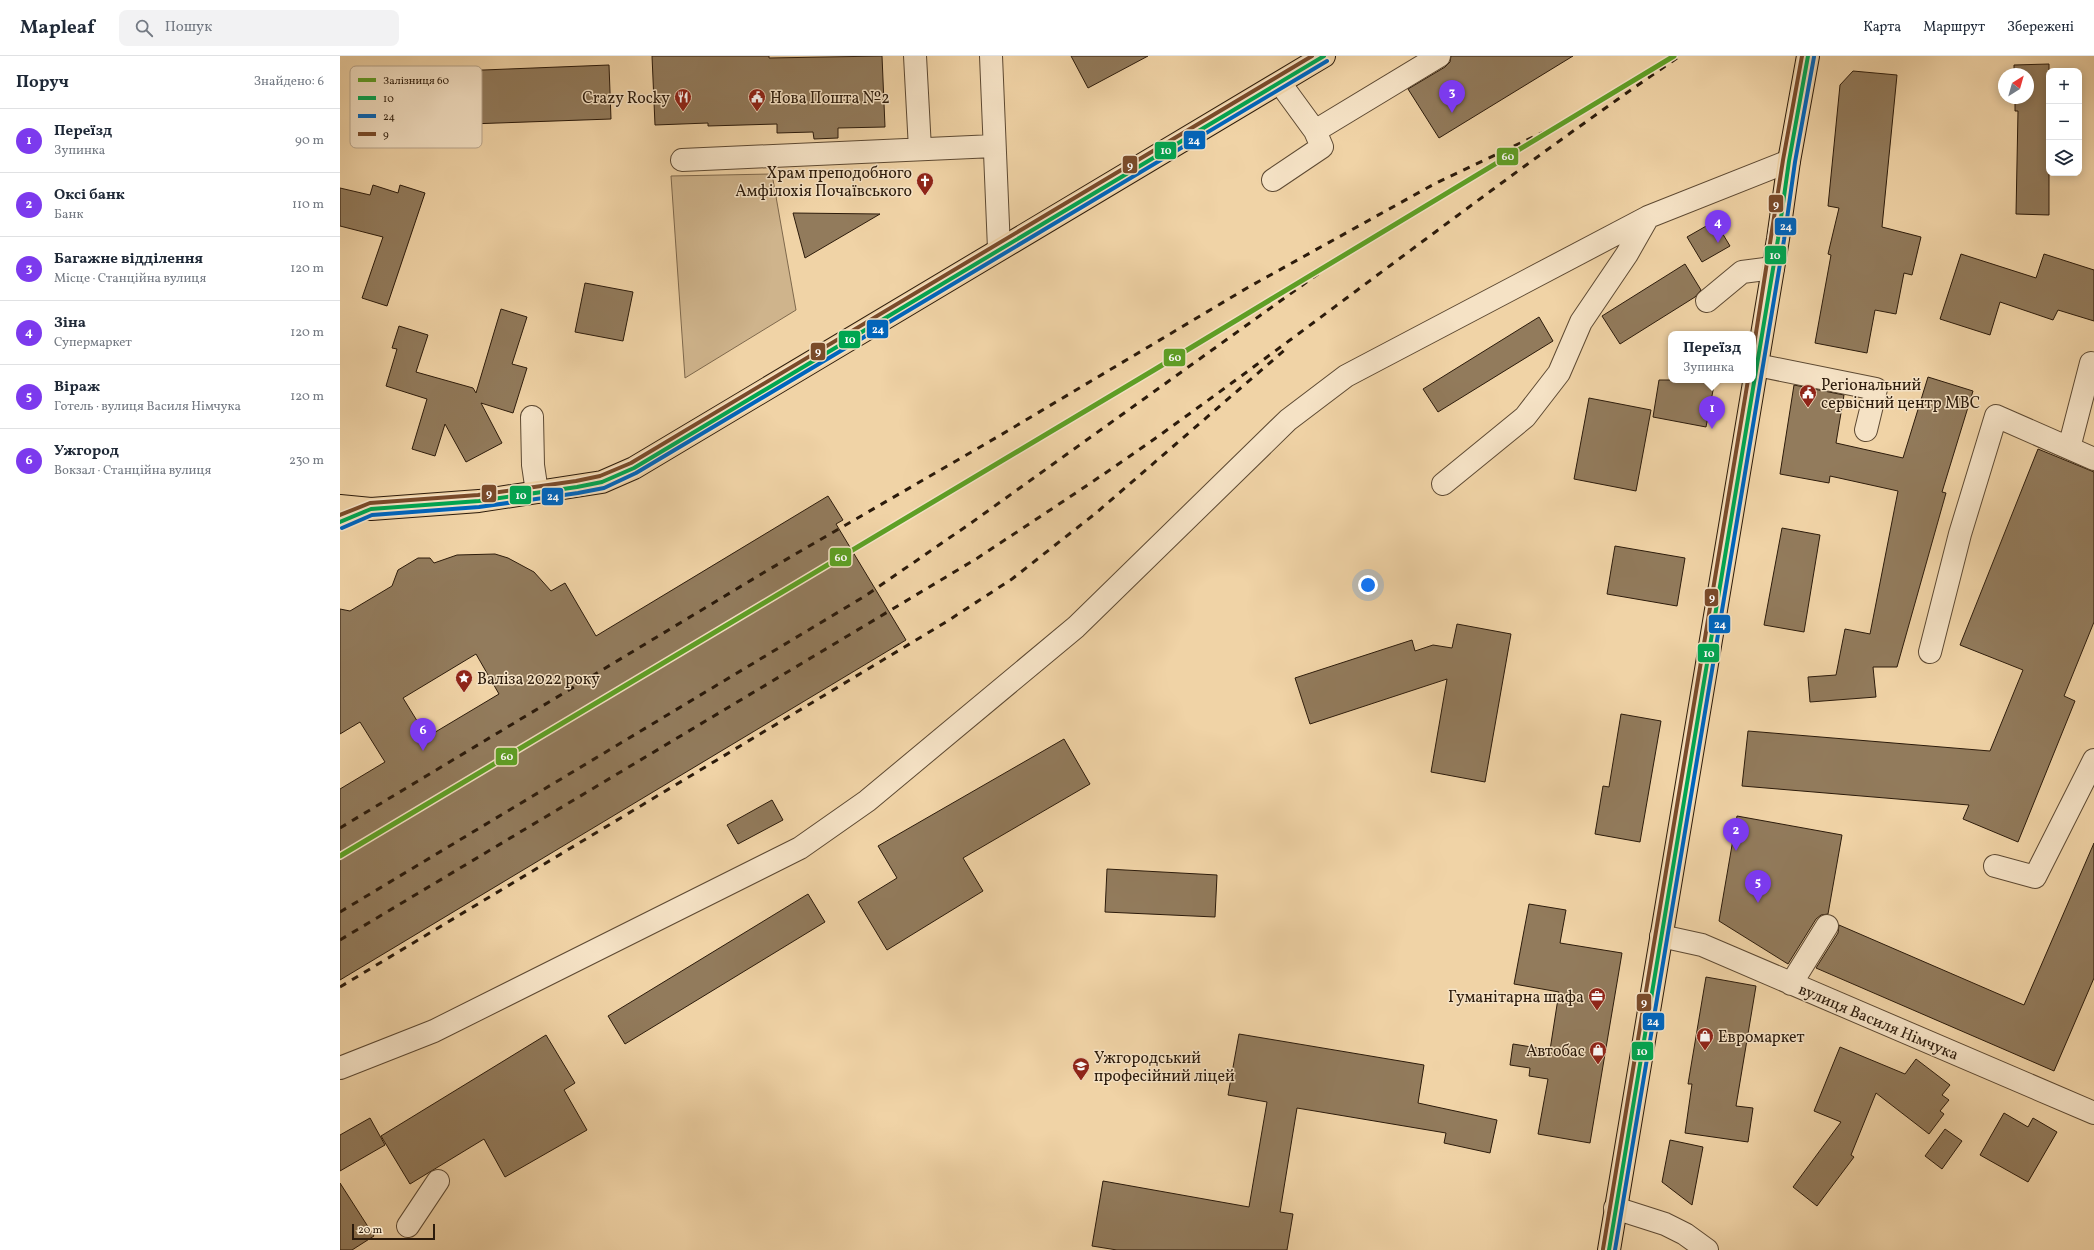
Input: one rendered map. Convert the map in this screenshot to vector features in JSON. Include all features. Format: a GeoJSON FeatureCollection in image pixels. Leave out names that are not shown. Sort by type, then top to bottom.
{"type":"FeatureCollection","features":[{"type":"Feature","properties":{"kind":"main road"},"geometry":{"type":"LineString","coordinates":[[340,506],[371,509],[479,500],[602,482],[634,468],[1324,56]]}},
{"type":"Feature","properties":{"kind":"main road"},"geometry":{"type":"LineString","coordinates":[[1756,371],[1789,161],[1808,56]]}},
{"type":"Feature","properties":{"kind":"main road"},"geometry":{"type":"LineString","coordinates":[[1608,1250],[1754,383]]}},
{"type":"Feature","properties":{"kind":"main road"},"geometry":{"type":"LineString","coordinates":[[340,522],[371,509]]}},
{"type":"Feature","properties":{"kind":"street"},"geometry":{"type":"LineString","coordinates":[[915,56],[920,149]]}},
{"type":"Feature","properties":{"kind":"street"},"geometry":{"type":"LineString","coordinates":[[991,56],[999,249]]}},
{"type":"Feature","properties":{"kind":"street"},"geometry":{"type":"LineString","coordinates":[[1316,131],[1440,56]]}},
{"type":"Feature","properties":{"kind":"street"},"geometry":{"type":"LineString","coordinates":[[1273,180],[1322,147],[1316,131],[1280,82]]}},
{"type":"Feature","properties":{"kind":"street"},"geometry":{"type":"LineString","coordinates":[[682,160],[994,146]]}},
{"type":"Feature","properties":{"kind":"street"},"geometry":{"type":"LineString","coordinates":[[340,1068],[434,1031],[800,848],[867,801],[1076,627],[1288,420],[1346,376],[1648,216],[1789,161]]}},
{"type":"Feature","properties":{"kind":"street"},"geometry":{"type":"LineString","coordinates":[[1443,484],[1525,417],[1559,373],[1581,322],[1627,254],[1648,216]]}},
{"type":"Feature","properties":{"kind":"street"},"geometry":{"type":"LineString","coordinates":[[1707,301],[1742,272],[1773,268]]}},
{"type":"Feature","properties":{"kind":"street"},"geometry":{"type":"LineString","coordinates":[[2069,448],[2091,363]]}},
{"type":"Feature","properties":{"kind":"street"},"geometry":{"type":"LineString","coordinates":[[1757,365],[1876,389],[1866,430]]}},
{"type":"Feature","properties":{"kind":"street"},"geometry":{"type":"LineString","coordinates":[[1930,652],[1960,534],[1996,416],[2094,459]]}},
{"type":"Feature","properties":{"kind":"street"},"geometry":{"type":"LineString","coordinates":[[532,417],[533,465],[538,492]]}},
{"type":"Feature","properties":{"kind":"street"},"geometry":{"type":"LineString","coordinates":[[1994,866],[2035,878],[2094,760]]}},
{"type":"Feature","properties":{"kind":"street"},"geometry":{"type":"LineString","coordinates":[[1791,984],[1826,926]]}},
{"type":"Feature","properties":{"kind":"street","name":"вулиця Василя Німчука"},"geometry":{"type":"LineString","coordinates":[[1661,936],[1702,945],[2094,1113]]}},
{"type":"Feature","properties":{"kind":"street"},"geometry":{"type":"LineString","coordinates":[[408,1226],[438,1181]]}},
{"type":"Feature","properties":{"kind":"street"},"geometry":{"type":"LineString","coordinates":[[1615,1208],[1665,1224],[1685,1234],[1707,1250]]}},
{"type":"Feature","properties":{"kind":"shaded area"},"geometry":{"type":"Polygon","coordinates":[[[772,174],[796,310],[685,378],[671,176],[772,174]]]}},
{"type":"Feature","properties":{"kind":"building"},"geometry":{"type":"Polygon","coordinates":[[[652,56],[769,56],[769,58],[882,56],[885,127],[838,128],[838,138],[814,139],[813,132],[777,133],[777,124],[708,126],[708,123],[655,125],[652,56]]]}},
{"type":"Feature","properties":{"kind":"building"},"geometry":{"type":"Polygon","coordinates":[[[1071,56],[1148,56],[1088,88],[1071,56]]]}},
{"type":"Feature","properties":{"kind":"building"},"geometry":{"type":"Polygon","coordinates":[[[1451,56],[1573,56],[1439,138],[1408,89],[1445,67],[1450,62],[1451,56]]]}},
{"type":"Feature","properties":{"kind":"building"},"geometry":{"type":"Polygon","coordinates":[[[2049,64],[2049,68],[2046,68],[2046,176],[2049,176],[2049,215],[2016,214],[2018,111],[2015,111],[2015,104],[2034,104],[2034,68],[2014,68],[2014,65],[2049,64]]]}},
{"type":"Feature","properties":{"kind":"building"},"geometry":{"type":"Polygon","coordinates":[[[609,65],[611,119],[482,124],[482,70],[609,65]]]}},
{"type":"Feature","properties":{"kind":"building"},"geometry":{"type":"Polygon","coordinates":[[[1853,71],[1897,75],[1882,227],[1921,237],[1912,275],[1904,273],[1896,314],[1875,310],[1867,353],[1815,343],[1831,255],[1828,254],[1839,208],[1828,206],[1840,85],[1853,71]]]}},
{"type":"Feature","properties":{"kind":"building"},"geometry":{"type":"Polygon","coordinates":[[[373,185],[398,193],[400,185],[425,193],[387,306],[362,298],[383,237],[340,226],[340,188],[370,195],[373,185]]]}},
{"type":"Feature","properties":{"kind":"building"},"geometry":{"type":"Polygon","coordinates":[[[793,213],[880,214],[805,258],[793,213]]]}},
{"type":"Feature","properties":{"kind":"building"},"geometry":{"type":"Polygon","coordinates":[[[1715,221],[1730,246],[1702,262],[1687,237],[1715,221]]]}},
{"type":"Feature","properties":{"kind":"building"},"geometry":{"type":"Polygon","coordinates":[[[1961,254],[2036,278],[2044,254],[2094,270],[2094,321],[2058,310],[2053,320],[2000,302],[1990,335],[1940,319],[1961,254]]]}},
{"type":"Feature","properties":{"kind":"building"},"geometry":{"type":"Polygon","coordinates":[[[1685,264],[1701,290],[1695,297],[1620,344],[1602,316],[1685,264]]]}},
{"type":"Feature","properties":{"kind":"building"},"geometry":{"type":"Polygon","coordinates":[[[585,283],[633,292],[623,341],[575,332],[585,283]]]}},
{"type":"Feature","properties":{"kind":"building"},"geometry":{"type":"Polygon","coordinates":[[[501,309],[527,317],[512,364],[527,368],[513,413],[481,403],[502,443],[466,462],[445,424],[435,456],[412,449],[427,399],[386,386],[397,349],[392,348],[399,326],[428,335],[416,372],[473,388],[476,393],[501,309]]]}},
{"type":"Feature","properties":{"kind":"building"},"geometry":{"type":"Polygon","coordinates":[[[1539,317],[1553,341],[1438,412],[1423,389],[1539,317]]]}},
{"type":"Feature","properties":{"kind":"building"},"geometry":{"type":"Polygon","coordinates":[[[1928,377],[1973,391],[1942,492],[1946,493],[1897,667],[1873,667],[1876,697],[1810,702],[1808,677],[1836,675],[1845,629],[1870,634],[1898,491],[1830,476],[1829,483],[1780,474],[1794,385],[1844,395],[1836,443],[1903,458],[1928,377]]]}},
{"type":"Feature","properties":{"kind":"building"},"geometry":{"type":"Polygon","coordinates":[[[1659,380],[1668,380],[1668,383],[1714,383],[1706,427],[1653,417],[1659,380]]]}},
{"type":"Feature","properties":{"kind":"building"},"geometry":{"type":"Polygon","coordinates":[[[1589,398],[1651,410],[1636,491],[1574,479],[1589,398]]]}},
{"type":"Feature","properties":{"kind":"building"},"geometry":{"type":"Polygon","coordinates":[[[2038,449],[2094,472],[2094,622],[2064,696],[2075,701],[2018,842],[1963,819],[1969,805],[1742,786],[1748,731],[1990,751],[2023,670],[1960,645],[2038,449]]]}},
{"type":"Feature","properties":{"kind":"building"},"geometry":{"type":"Polygon","coordinates":[[[828,496],[843,520],[836,524],[906,640],[340,980],[340,789],[385,762],[360,722],[340,734],[340,609],[350,611],[392,586],[398,570],[418,558],[430,558],[434,563],[457,555],[495,554],[508,558],[534,572],[551,591],[565,583],[596,636],[828,496]],[[476,654],[403,698],[427,737],[499,694],[476,654]]]}},
{"type":"Feature","properties":{"kind":"building"},"geometry":{"type":"Polygon","coordinates":[[[1782,528],[1820,535],[1804,632],[1764,625],[1782,528]]]}},
{"type":"Feature","properties":{"kind":"building"},"geometry":{"type":"Polygon","coordinates":[[[1615,546],[1685,558],[1677,606],[1607,594],[1615,546]]]}},
{"type":"Feature","properties":{"kind":"building"},"geometry":{"type":"Polygon","coordinates":[[[1457,624],[1511,634],[1485,782],[1431,772],[1447,679],[1310,724],[1295,678],[1412,640],[1415,651],[1433,645],[1452,648],[1457,624]]]}},
{"type":"Feature","properties":{"kind":"building"},"geometry":{"type":"Polygon","coordinates":[[[1621,714],[1661,721],[1640,842],[1595,834],[1603,786],[1609,787],[1621,714]]]}},
{"type":"Feature","properties":{"kind":"building"},"geometry":{"type":"Polygon","coordinates":[[[1064,739],[1090,784],[963,858],[983,891],[887,950],[858,902],[897,878],[878,846],[1064,739]]]}},
{"type":"Feature","properties":{"kind":"building"},"geometry":{"type":"Polygon","coordinates":[[[772,800],[783,820],[738,844],[727,825],[772,800]]]}},
{"type":"Feature","properties":{"kind":"building"},"geometry":{"type":"Polygon","coordinates":[[[1737,816],[1842,835],[1828,914],[1821,915],[1816,919],[1788,964],[1719,921],[1737,816]]]}},
{"type":"Feature","properties":{"kind":"building"},"geometry":{"type":"Polygon","coordinates":[[[2094,843],[2094,978],[2054,1071],[1816,968],[1838,933],[1839,925],[2024,1005],[2094,843]]]}},
{"type":"Feature","properties":{"kind":"building"},"geometry":{"type":"Polygon","coordinates":[[[1107,869],[1217,875],[1215,917],[1105,912],[1107,869]]]}},
{"type":"Feature","properties":{"kind":"building"},"geometry":{"type":"Polygon","coordinates":[[[808,894],[825,922],[625,1044],[608,1016],[808,894]]]}},
{"type":"Feature","properties":{"kind":"building"},"geometry":{"type":"Polygon","coordinates":[[[1529,904],[1566,910],[1560,943],[1622,953],[1590,1143],[1538,1134],[1548,1079],[1529,1076],[1530,1068],[1510,1065],[1513,1044],[1550,1050],[1559,992],[1514,984],[1529,904]]]}},
{"type":"Feature","properties":{"kind":"building"},"geometry":{"type":"Polygon","coordinates":[[[1706,977],[1756,986],[1736,1106],[1753,1108],[1748,1142],[1685,1133],[1692,1084],[1688,1084],[1706,977]]]}},
{"type":"Feature","properties":{"kind":"building"},"geometry":{"type":"Polygon","coordinates":[[[1239,1034],[1424,1065],[1418,1103],[1497,1120],[1490,1153],[1444,1143],[1446,1133],[1297,1108],[1280,1212],[1293,1214],[1287,1250],[1117,1250],[1092,1246],[1103,1181],[1249,1207],[1267,1102],[1228,1095],[1239,1034]]]}},
{"type":"Feature","properties":{"kind":"building"},"geometry":{"type":"Polygon","coordinates":[[[546,1035],[575,1083],[564,1090],[587,1130],[505,1177],[484,1139],[410,1184],[381,1136],[546,1035]]]}},
{"type":"Feature","properties":{"kind":"building"},"geometry":{"type":"Polygon","coordinates":[[[1840,1047],[1905,1074],[1916,1059],[1950,1085],[1942,1095],[1949,1100],[1940,1111],[1944,1114],[1929,1134],[1876,1093],[1851,1155],[1854,1157],[1817,1206],[1793,1187],[1841,1122],[1814,1111],[1840,1047]]]}},
{"type":"Feature","properties":{"kind":"building"},"geometry":{"type":"Polygon","coordinates":[[[2004,1113],[2028,1127],[2033,1118],[2057,1132],[2028,1182],[1980,1155],[2004,1113]]]}},
{"type":"Feature","properties":{"kind":"building"},"geometry":{"type":"Polygon","coordinates":[[[370,1118],[385,1145],[340,1171],[340,1135],[370,1118]]]}},
{"type":"Feature","properties":{"kind":"building"},"geometry":{"type":"Polygon","coordinates":[[[1945,1129],[1962,1141],[1942,1169],[1925,1156],[1945,1129]]]}},
{"type":"Feature","properties":{"kind":"building"},"geometry":{"type":"Polygon","coordinates":[[[1670,1140],[1703,1147],[1692,1205],[1662,1182],[1670,1140]]]}},
{"type":"Feature","properties":{"kind":"building"},"geometry":{"type":"Polygon","coordinates":[[[340,1183],[374,1236],[352,1250],[340,1250],[340,1183]]]}},
{"type":"Feature","properties":{"kind":"railway"},"geometry":{"type":"LineString","coordinates":[[340,940],[976,559],[1078,492],[1241,376],[1490,191],[1616,100],[1680,56]]}},
{"type":"Feature","properties":{"kind":"railway"},"geometry":{"type":"LineString","coordinates":[[340,828],[768,570],[999,436],[1247,288],[1436,183],[1563,123]]}},
{"type":"Feature","properties":{"kind":"railway"},"geometry":{"type":"LineString","coordinates":[[340,912],[865,596],[971,523],[1343,256]]}},
{"type":"Feature","properties":{"kind":"railway"},"geometry":{"type":"LineString","coordinates":[[340,987],[946,622],[1012,579],[1096,513],[1287,348]]}},
{"type":"Feature","properties":{"kind":"rail line","name":"60"},"geometry":{"type":"LineString","coordinates":[[340,856],[1154,370],[1674,56]]}},
{"type":"Feature","properties":{"kind":"transit line","name":"9"},"geometry":{"type":"LineString","coordinates":[[340,515],[370,503],[478,495],[576,481],[600,476],[631,463],[1312,56]]}},
{"type":"Feature","properties":{"kind":"transit line","name":"10"},"geometry":{"type":"LineString","coordinates":[[340,522],[371,509],[479,501],[577,487],[602,482],[634,468],[1324,56]]}},
{"type":"Feature","properties":{"kind":"transit line","name":"9"},"geometry":{"type":"LineString","coordinates":[[1756,333],[1783,160],[1802,56]]}},
{"type":"Feature","properties":{"kind":"transit line","name":"10"},"geometry":{"type":"LineString","coordinates":[[1756,371],[1778,239],[1789,161],[1808,56]]}},
{"type":"Feature","properties":{"kind":"transit line","name":"24"},"geometry":{"type":"LineString","coordinates":[[1615,1250],[1784,240],[1795,162],[1814,57]]}},
{"type":"Feature","properties":{"kind":"transit line","name":"24"},"geometry":{"type":"LineString","coordinates":[[342,528],[372,515],[479,507],[578,493],[604,488],[636,473],[1327,61]]}},
{"type":"Feature","properties":{"kind":"transit line","name":"9"},"geometry":{"type":"LineString","coordinates":[[1603,1249],[1747,383]]}},
{"type":"Feature","properties":{"kind":"transit line","name":"10"},"geometry":{"type":"LineString","coordinates":[[1609,1250],[1754,383]]}},
{"type":"Feature","properties":{"kind":"place","name":"Crazy Rocky"},"geometry":{"type":"Point","coordinates":[683,112]}},
{"type":"Feature","properties":{"kind":"place","name":"Нова Пошта №2"},"geometry":{"type":"Point","coordinates":[757,112]}},
{"type":"Feature","properties":{"kind":"place","name":"Багажне відділення"},"geometry":{"type":"Point","coordinates":[1452,113]}},
{"type":"Feature","properties":{"kind":"place","name":"Храм преподобного Амфілохія Почаївського"},"geometry":{"type":"Point","coordinates":[925,196]}},
{"type":"Feature","properties":{"kind":"place","name":"Зіна"},"geometry":{"type":"Point","coordinates":[1718,243]}},
{"type":"Feature","properties":{"kind":"place","name":"Регіональний сервісний центр МВС"},"geometry":{"type":"Point","coordinates":[1808,408]}},
{"type":"Feature","properties":{"kind":"place","name":"Переїзд"},"geometry":{"type":"Point","coordinates":[1712,429]}},
{"type":"Feature","properties":{"kind":"place","name":"Валіза 2022 року"},"geometry":{"type":"Point","coordinates":[464,693]}},
{"type":"Feature","properties":{"kind":"place","name":"Ужгород"},"geometry":{"type":"Point","coordinates":[423,751]}},
{"type":"Feature","properties":{"kind":"place","name":"Оксі банк"},"geometry":{"type":"Point","coordinates":[1736,851]}},
{"type":"Feature","properties":{"kind":"place","name":"Віраж"},"geometry":{"type":"Point","coordinates":[1758,903]}},
{"type":"Feature","properties":{"kind":"place","name":"Гуманітарна шафа"},"geometry":{"type":"Point","coordinates":[1597,1011]}},
{"type":"Feature","properties":{"kind":"place","name":"Евромаркет"},"geometry":{"type":"Point","coordinates":[1705,1051]}},
{"type":"Feature","properties":{"kind":"place","name":"Автобас"},"geometry":{"type":"Point","coordinates":[1598,1065]}},
{"type":"Feature","properties":{"kind":"place","name":"Ужгородський професійний ліцей"},"geometry":{"type":"Point","coordinates":[1081,1081]}}]}
